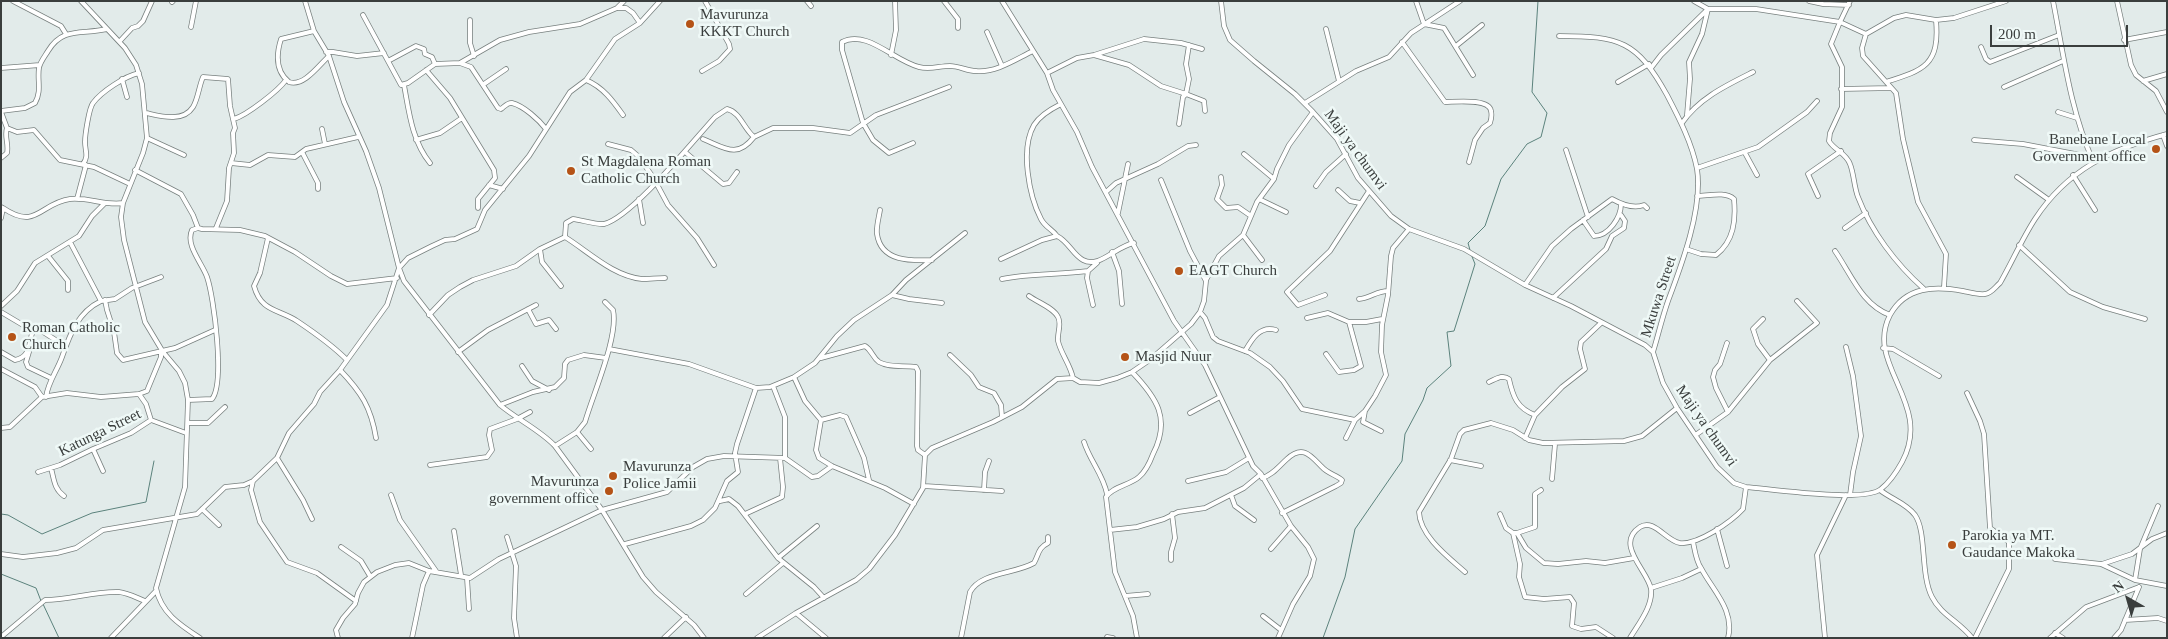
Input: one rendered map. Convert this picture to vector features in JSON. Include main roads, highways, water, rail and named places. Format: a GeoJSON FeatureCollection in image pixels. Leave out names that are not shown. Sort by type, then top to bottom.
{"type":"FeatureCollection","features":[{"type":"Feature","properties":{"kind":"waterway"},"geometry":{"type":"LineString","coordinates":[[1470,250],[1468,243],[1485,226],[1501,179],[1527,144],[1541,137],[1547,113],[1532,92],[1538,1]]}},
{"type":"Feature","properties":{"kind":"waterway"},"geometry":{"type":"LineString","coordinates":[[1323,638],[1345,577],[1355,529],[1402,461],[1405,434],[1423,400],[1427,388],[1451,366],[1447,332],[1454,331],[1475,264],[1471,254]]}},
{"type":"Feature","properties":{"kind":"waterway"},"geometry":{"type":"LineString","coordinates":[[1,514],[8,515],[42,534],[92,513],[146,502],[154,461]]}},
{"type":"Feature","properties":{"kind":"waterway"},"geometry":{"type":"LineString","coordinates":[[1,574],[36,588],[41,601]]}},
{"type":"Feature","properties":{"kind":"waterway"},"geometry":{"type":"LineString","coordinates":[[43,604],[59,638]]}},
{"type":"Feature","properties":{"kind":"place","name":"Mavurunza KKKT Church"},"geometry":{"type":"Point","coordinates":[690,24]}},
{"type":"Feature","properties":{"kind":"place","name":"Banebane Local Government office"},"geometry":{"type":"Point","coordinates":[2156,149]}},
{"type":"Feature","properties":{"kind":"place","name":"St Magdalena Roman Catholic Church"},"geometry":{"type":"Point","coordinates":[571,171]}},
{"type":"Feature","properties":{"kind":"place","name":"EAGT Church"},"geometry":{"type":"Point","coordinates":[1179,271]}},
{"type":"Feature","properties":{"kind":"place","name":"Roman Catholic Church"},"geometry":{"type":"Point","coordinates":[12,337]}},
{"type":"Feature","properties":{"kind":"place","name":"Masjid Nuur"},"geometry":{"type":"Point","coordinates":[1125,357]}},
{"type":"Feature","properties":{"kind":"place","name":"Mavurunza Police Jamii"},"geometry":{"type":"Point","coordinates":[613,476]}},
{"type":"Feature","properties":{"kind":"place","name":"Mavurunza government office"},"geometry":{"type":"Point","coordinates":[609,491]}},
{"type":"Feature","properties":{"kind":"place","name":"Parokia ya MT. Gaudance Makoka"},"geometry":{"type":"Point","coordinates":[1952,545]}}]}
